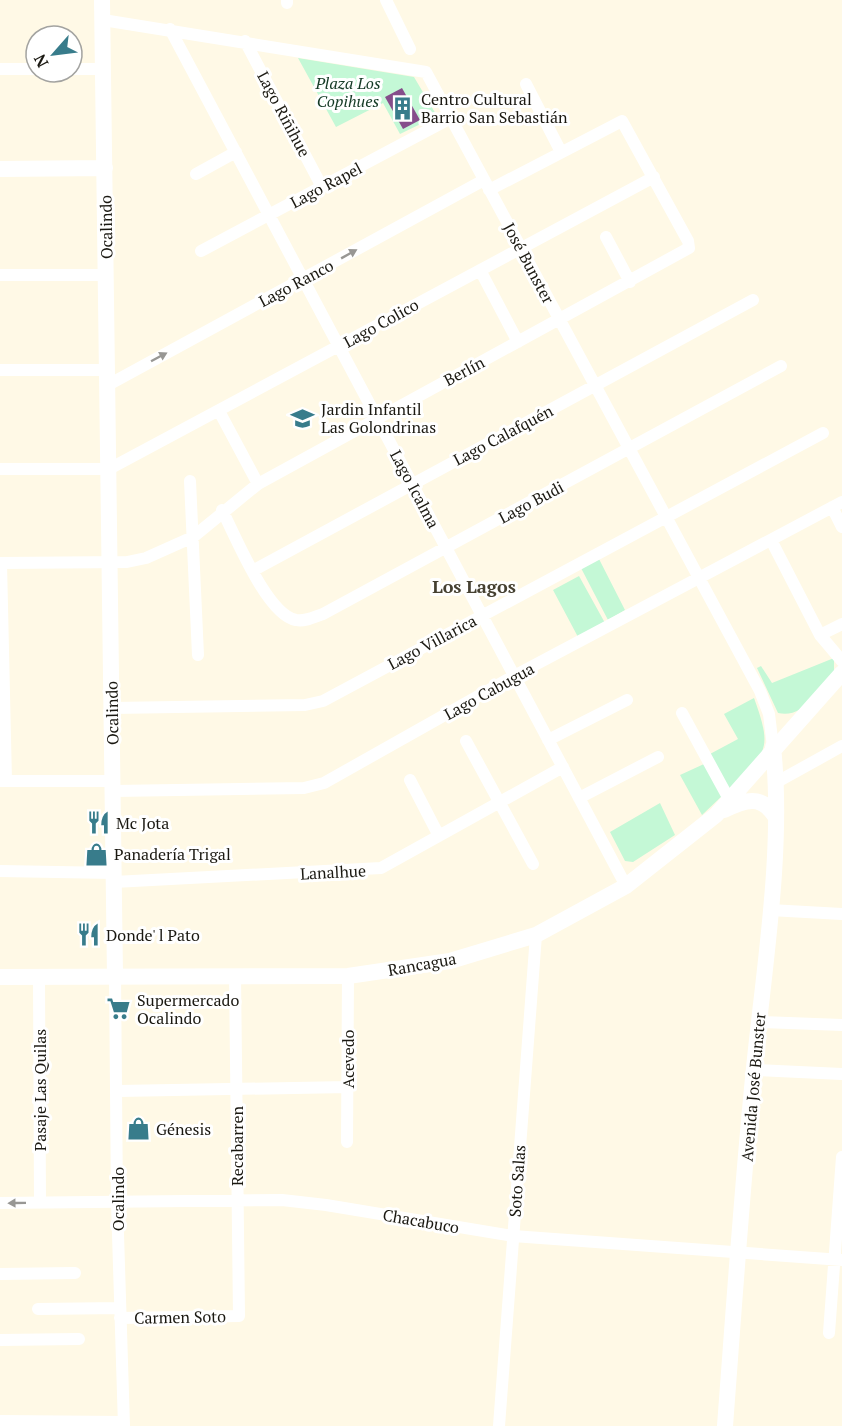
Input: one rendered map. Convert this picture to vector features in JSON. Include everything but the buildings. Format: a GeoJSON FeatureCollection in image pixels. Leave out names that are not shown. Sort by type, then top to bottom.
{"type":"FeatureCollection","features":[{"type":"Feature","properties":{"kind":"main road","name":"Ocalindo"},"geometry":{"type":"LineString","coordinates":[[102,0],[115,976]]}},
{"type":"Feature","properties":{"kind":"main road"},"geometry":{"type":"LineString","coordinates":[[0,169],[105,168]]}},
{"type":"Feature","properties":{"kind":"main road","name":"Rancagua"},"geometry":{"type":"LineString","coordinates":[[0,977],[348,976],[450,961],[536,935],[626,886],[716,815],[773,747],[842,673]]}},
{"type":"Feature","properties":{"kind":"main road","name":"Avenida José Bunster"},"geometry":{"type":"LineString","coordinates":[[725,1426],[738,1252],[770,910],[777,782],[773,747]]}},
{"type":"Feature","properties":{"kind":"main road"},"geometry":{"type":"LineString","coordinates":[[716,815],[739,803],[757,800],[768,806],[775,816]]}},
{"type":"Feature","properties":{"kind":"street"},"geometry":{"type":"LineString","coordinates":[[386,0],[410,49]]}},
{"type":"Feature","properties":{"kind":"street","name":"José Bunster"},"geometry":{"type":"LineString","coordinates":[[103,20],[245,41],[426,72],[765,702],[773,747]]}},
{"type":"Feature","properties":{"kind":"street","name":"Lago Icalma"},"geometry":{"type":"LineString","coordinates":[[170,29],[626,886]]}},
{"type":"Feature","properties":{"kind":"street","name":"Lago Riñihue"},"geometry":{"type":"LineString","coordinates":[[245,41],[322,187]]}},
{"type":"Feature","properties":{"kind":"street"},"geometry":{"type":"LineString","coordinates":[[0,69],[24,69]]}},
{"type":"Feature","properties":{"kind":"street"},"geometry":{"type":"LineString","coordinates":[[84,69],[103,69]]}},
{"type":"Feature","properties":{"kind":"street"},"geometry":{"type":"LineString","coordinates":[[526,84],[561,152]]}},
{"type":"Feature","properties":{"kind":"street","name":"Lago Rapel"},"geometry":{"type":"LineString","coordinates":[[201,251],[451,118]]}},
{"type":"Feature","properties":{"kind":"street","name":"Lago Ranco"},"geometry":{"type":"LineString","coordinates":[[108,377],[487,185],[561,152],[622,121],[654,177]]}},
{"type":"Feature","properties":{"kind":"street"},"geometry":{"type":"LineString","coordinates":[[196,174],[236,152]]}},
{"type":"Feature","properties":{"kind":"street","name":"Lago Colico"},"geometry":{"type":"LineString","coordinates":[[109,469],[654,177]]}},
{"type":"Feature","properties":{"kind":"street","name":"Berlín"},"geometry":{"type":"LineString","coordinates":[[1,562],[110,562],[146,558],[193,537],[222,510],[258,484],[689,248],[654,177]]}},
{"type":"Feature","properties":{"kind":"street"},"geometry":{"type":"LineString","coordinates":[[606,237],[630,282]]}},
{"type":"Feature","properties":{"kind":"street"},"geometry":{"type":"LineString","coordinates":[[480,270],[518,342]]}},
{"type":"Feature","properties":{"kind":"street"},"geometry":{"type":"LineString","coordinates":[[0,275],[106,274]]}},
{"type":"Feature","properties":{"kind":"street","name":"Lago Calafquén"},"geometry":{"type":"LineString","coordinates":[[254,570],[753,300]]}},
{"type":"Feature","properties":{"kind":"street","name":"Lago Budi"},"geometry":{"type":"LineString","coordinates":[[254,570],[279,611],[295,620],[305,620],[323,614],[781,366]]}},
{"type":"Feature","properties":{"kind":"street"},"geometry":{"type":"LineString","coordinates":[[0,370],[108,377]]}},
{"type":"Feature","properties":{"kind":"street"},"geometry":{"type":"LineString","coordinates":[[219,411],[258,484]]}},
{"type":"Feature","properties":{"kind":"street","name":"Lago Villarica"},"geometry":{"type":"LineString","coordinates":[[112,708],[305,705],[319,702],[822,433]]}},
{"type":"Feature","properties":{"kind":"street"},"geometry":{"type":"LineString","coordinates":[[0,469],[109,469]]}},
{"type":"Feature","properties":{"kind":"street"},"geometry":{"type":"LineString","coordinates":[[190,481],[198,655]]}},
{"type":"Feature","properties":{"kind":"street"},"geometry":{"type":"LineString","coordinates":[[837,505],[842,526]]}},
{"type":"Feature","properties":{"kind":"street","name":"Lago Cabugua"},"geometry":{"type":"LineString","coordinates":[[3,781],[113,786],[304,788],[324,783],[514,676],[837,505]]}},
{"type":"Feature","properties":{"kind":"street"},"geometry":{"type":"LineString","coordinates":[[222,510],[254,570]]}},
{"type":"Feature","properties":{"kind":"street"},"geometry":{"type":"LineString","coordinates":[[771,540],[820,635],[842,661]]}},
{"type":"Feature","properties":{"kind":"street"},"geometry":{"type":"LineString","coordinates":[[1,562],[3,781]]}},
{"type":"Feature","properties":{"kind":"street"},"geometry":{"type":"LineString","coordinates":[[820,635],[842,624]]}},
{"type":"Feature","properties":{"kind":"street"},"geometry":{"type":"LineString","coordinates":[[548,740],[627,700]]}},
{"type":"Feature","properties":{"kind":"street"},"geometry":{"type":"LineString","coordinates":[[682,713],[730,801]]}},
{"type":"Feature","properties":{"kind":"street"},"geometry":{"type":"LineString","coordinates":[[466,741],[533,864]]}},
{"type":"Feature","properties":{"kind":"street"},"geometry":{"type":"LineString","coordinates":[[777,782],[842,746]]}},
{"type":"Feature","properties":{"kind":"street"},"geometry":{"type":"LineString","coordinates":[[579,798],[657,758]]}},
{"type":"Feature","properties":{"kind":"street","name":"Lanalhue"},"geometry":{"type":"LineString","coordinates":[[0,872],[114,878],[381,868],[563,768]]}},
{"type":"Feature","properties":{"kind":"street"},"geometry":{"type":"LineString","coordinates":[[410,780],[439,836]]}},
{"type":"Feature","properties":{"kind":"street"},"geometry":{"type":"LineString","coordinates":[[770,910],[842,914]]}},
{"type":"Feature","properties":{"kind":"street","name":"Soto Salas"},"geometry":{"type":"LineString","coordinates":[[499,1426],[536,935]]}},
{"type":"Feature","properties":{"kind":"street","name":"Ocalindo"},"geometry":{"type":"LineString","coordinates":[[115,976],[118,1091],[117,1202],[124,1424]]}},
{"type":"Feature","properties":{"kind":"street","name":"Recabarren"},"geometry":{"type":"LineString","coordinates":[[235,976],[239,1316]]}},
{"type":"Feature","properties":{"kind":"street","name":"Acevedo"},"geometry":{"type":"LineString","coordinates":[[348,976],[348,1142]]}},
{"type":"Feature","properties":{"kind":"street","name":"Pasaje Las Quilas"},"geometry":{"type":"LineString","coordinates":[[39,977],[40,1203]]}},
{"type":"Feature","properties":{"kind":"street"},"geometry":{"type":"LineString","coordinates":[[759,1022],[842,1025]]}},
{"type":"Feature","properties":{"kind":"street"},"geometry":{"type":"LineString","coordinates":[[754,1070],[842,1074]]}},
{"type":"Feature","properties":{"kind":"street"},"geometry":{"type":"LineString","coordinates":[[118,1091],[348,1087]]}},
{"type":"Feature","properties":{"kind":"street"},"geometry":{"type":"LineString","coordinates":[[829,1333],[838,1260],[842,1157]]}},
{"type":"Feature","properties":{"kind":"street","name":"Chacabuco"},"geometry":{"type":"LineString","coordinates":[[0,1203],[282,1200],[326,1205],[513,1236],[838,1260]]}},
{"type":"Feature","properties":{"kind":"street"},"geometry":{"type":"LineString","coordinates":[[0,1274],[75,1273]]}},
{"type":"Feature","properties":{"kind":"street","name":"Carmen Soto"},"geometry":{"type":"LineString","coordinates":[[38,1309],[239,1316]]}},
{"type":"Feature","properties":{"kind":"street"},"geometry":{"type":"LineString","coordinates":[[0,1340],[79,1340]]}},
{"type":"Feature","properties":{"kind":"street"},"geometry":{"type":"LineString","coordinates":[[0,1421],[124,1424]]}},
{"type":"Feature","properties":{"kind":"green space","name":"Plaza Los Copihues"},"geometry":{"type":"Polygon","coordinates":[[[298,58],[414,77],[437,116],[400,134],[383,103],[336,127],[298,58]]]}},
{"type":"Feature","properties":{"kind":"green space"},"geometry":{"type":"Polygon","coordinates":[[[599,559],[625,610],[608,620],[581,568],[599,559]]]}},
{"type":"Feature","properties":{"kind":"green space"},"geometry":{"type":"Polygon","coordinates":[[[579,576],[605,623],[578,637],[553,590],[579,576]]]}},
{"type":"Feature","properties":{"kind":"green space"},"geometry":{"type":"Polygon","coordinates":[[[834,658],[834,672],[810,702],[796,712],[778,713],[757,668],[761,666],[772,683],[834,658]]]}},
{"type":"Feature","properties":{"kind":"green space"},"geometry":{"type":"Polygon","coordinates":[[[754,698],[764,730],[763,750],[730,792],[710,754],[738,739],[724,714],[754,698]]]}},
{"type":"Feature","properties":{"kind":"green space"},"geometry":{"type":"Polygon","coordinates":[[[704,764],[722,796],[702,815],[680,775],[704,764]]]}},
{"type":"Feature","properties":{"kind":"green space"},"geometry":{"type":"Polygon","coordinates":[[[660,803],[675,835],[633,862],[625,861],[610,832],[660,803]]]}},
{"type":"Feature","properties":{"kind":"place","name":"Centro Cultural Barrio San Sebastián"},"geometry":{"type":"Point","coordinates":[403,108]}},
{"type":"Feature","properties":{"kind":"place","name":"Jardin Infantil Las Golondrinas"},"geometry":{"type":"Point","coordinates":[303,418]}},
{"type":"Feature","properties":{"kind":"place","name":"Mc Jota"},"geometry":{"type":"Point","coordinates":[98,823]}},
{"type":"Feature","properties":{"kind":"place","name":"Panadería Trigal"},"geometry":{"type":"Point","coordinates":[96,854]}},
{"type":"Feature","properties":{"kind":"place","name":"Donde' l Pato"},"geometry":{"type":"Point","coordinates":[88,935]}},
{"type":"Feature","properties":{"kind":"place","name":"Supermercado Ocalindo"},"geometry":{"type":"Point","coordinates":[119,1009]}},
{"type":"Feature","properties":{"kind":"place","name":"Génesis"},"geometry":{"type":"Point","coordinates":[138,1129]}},
{"type":"Feature","properties":{"kind":"district","name":"Los Lagos"},"geometry":{"type":"Point","coordinates":[474,587]}}]}
